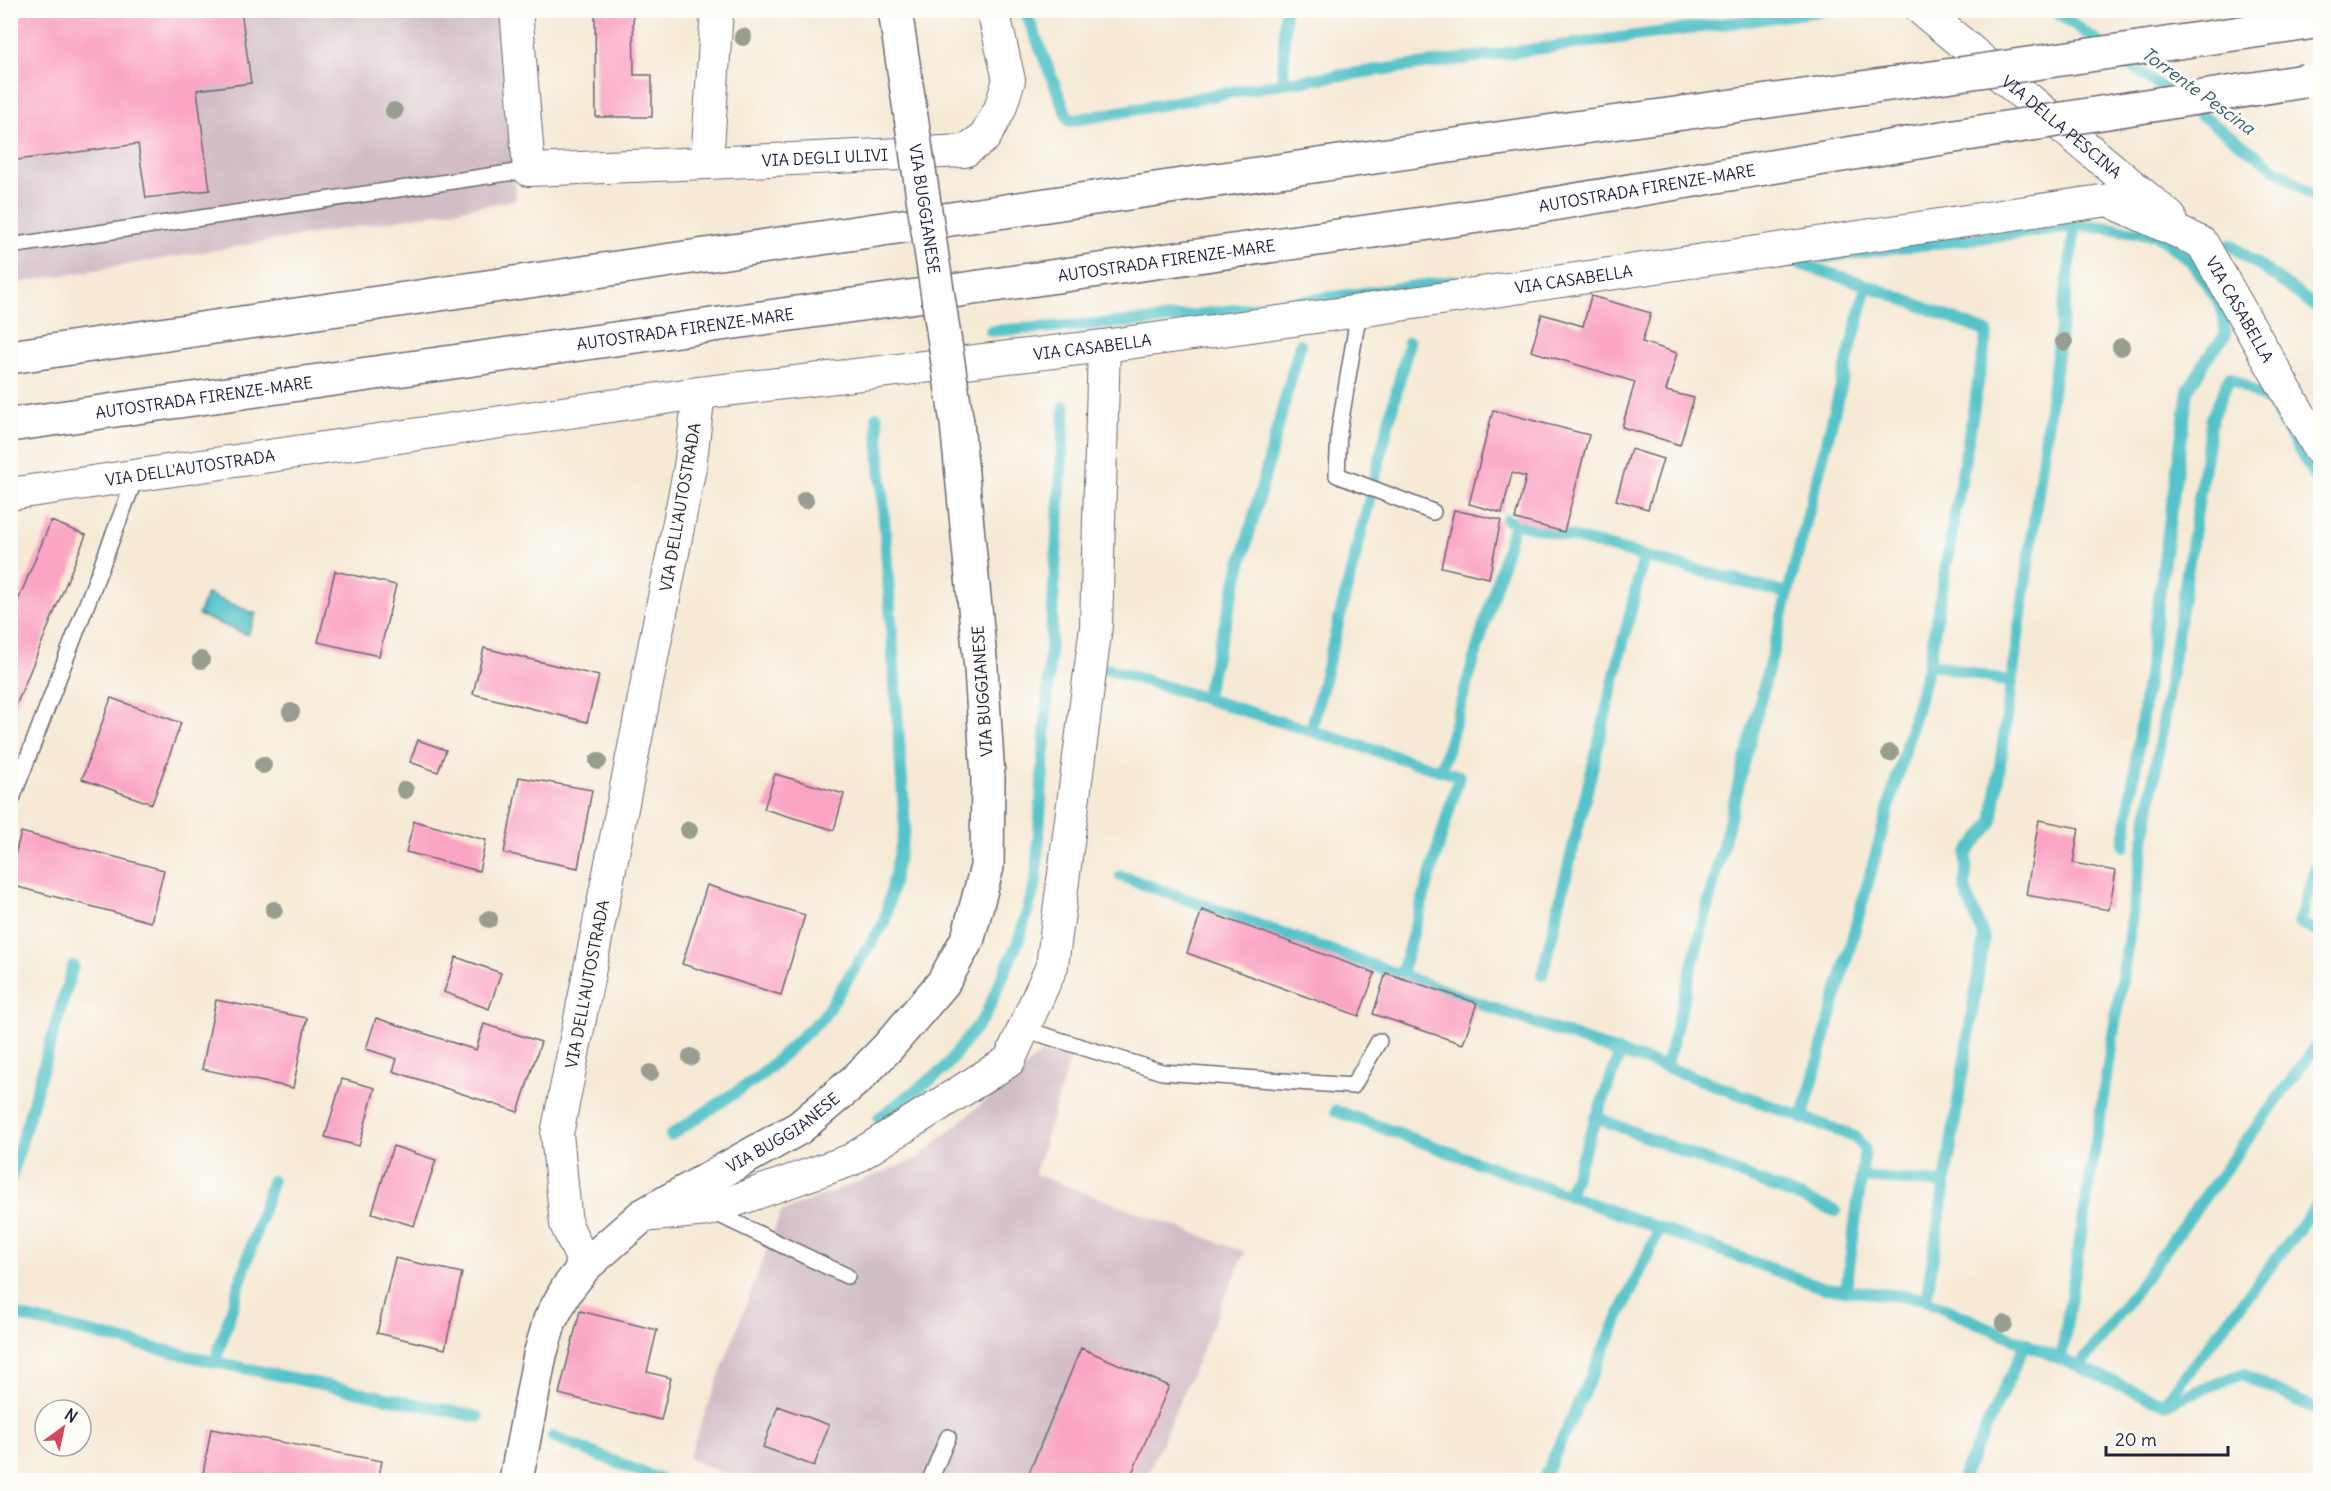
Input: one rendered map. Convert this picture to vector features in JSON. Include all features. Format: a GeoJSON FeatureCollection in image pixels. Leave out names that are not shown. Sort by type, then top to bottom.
{"type":"FeatureCollection","features":[{"type":"Feature","properties":{"kind":"main road","name":"VIA BUGGIANESE"},"geometry":{"type":"LineString","coordinates":[[516,1480],[540,1355],[550,1320],[567,1289],[585,1266],[642,1216],[799,1128],[850,1085],[888,1047],[943,983],[968,938],[987,867],[988,777],[981,669],[957,423],[895,10]]}},
{"type":"Feature","properties":{"kind":"main road"},"geometry":{"type":"LineString","coordinates":[[10,357],[1478,141],[2305,23]]}},
{"type":"Feature","properties":{"kind":"main road","name":"AUTOSTRADA FIRENZE-MARE"},"geometry":{"type":"LineString","coordinates":[[10,425],[1488,215],[1942,138],[2312,80]]}},
{"type":"Feature","properties":{"kind":"street"},"geometry":{"type":"LineString","coordinates":[[516,10],[529,170]]}},
{"type":"Feature","properties":{"kind":"street"},"geometry":{"type":"LineString","coordinates":[[707,163],[717,10]]}},
{"type":"Feature","properties":{"kind":"street","name":"VIA DEGLI ULIVI"},"geometry":{"type":"LineString","coordinates":[[529,170],[965,151],[984,137],[1000,109],[1009,80],[993,10]]}},
{"type":"Feature","properties":{"kind":"street","name":"VIA DELLA PESCINA"},"geometry":{"type":"LineString","coordinates":[[1922,10],[2202,243]]}},
{"type":"Feature","properties":{"kind":"street","name":"VIA CASABELLA"},"geometry":{"type":"LineString","coordinates":[[699,393],[1104,346],[1359,311],[2108,200],[2202,243],[2320,450]]}},
{"type":"Feature","properties":{"kind":"street","name":"VIA BUGGIANESE"},"geometry":{"type":"LineString","coordinates":[[642,1216],[708,1210],[851,1160],[1009,1061],[1052,966],[1096,626],[1104,346]]}},
{"type":"Feature","properties":{"kind":"street","name":"VIA DELL'AUTOSTRADA"},"geometry":{"type":"LineString","coordinates":[[10,494],[699,393],[690,466],[557,1134],[566,1224],[585,1266]]}},
{"type":"Feature","properties":{"kind":"lane"},"geometry":{"type":"LineString","coordinates":[[10,246],[529,170]]}},
{"type":"Feature","properties":{"kind":"lane"},"geometry":{"type":"LineString","coordinates":[[1359,311],[1339,431],[1337,474],[1433,512]]}},
{"type":"Feature","properties":{"kind":"lane"},"geometry":{"type":"LineString","coordinates":[[10,804],[136,476]]}},
{"type":"Feature","properties":{"kind":"lane"},"geometry":{"type":"LineString","coordinates":[[1024,1029],[1162,1072],[1353,1086],[1379,1041]]}},
{"type":"Feature","properties":{"kind":"lane"},"geometry":{"type":"LineString","coordinates":[[708,1210],[848,1276]]}},
{"type":"Feature","properties":{"kind":"lane"},"geometry":{"type":"LineString","coordinates":[[930,1480],[948,1437]]}},
{"type":"Feature","properties":{"kind":"shaded area"},"geometry":{"type":"Polygon","coordinates":[[[11,11],[507,11],[516,200],[11,284],[11,11]]]}},
{"type":"Feature","properties":{"kind":"shaded area"},"geometry":{"type":"Polygon","coordinates":[[[1041,1054],[1071,1056],[1035,1174],[1245,1252],[1145,1480],[739,1480],[688,1458],[781,1212],[916,1159],[1041,1054]]]}},
{"type":"Feature","properties":{"kind":"water"},"geometry":{"type":"Polygon","coordinates":[[[207,594],[256,614],[248,635],[198,615],[207,594]]]}},
{"type":"Feature","properties":{"kind":"building"},"geometry":{"type":"Polygon","coordinates":[[[10,10],[241,10],[251,83],[197,90],[210,190],[146,198],[138,144],[10,161],[10,10]]]}},
{"type":"Feature","properties":{"kind":"building"},"geometry":{"type":"Polygon","coordinates":[[[595,10],[633,10],[634,75],[652,75],[652,117],[596,117],[595,10]]]}},
{"type":"Feature","properties":{"kind":"building"},"geometry":{"type":"Polygon","coordinates":[[[1591,296],[1651,313],[1642,342],[1677,353],[1666,391],[1694,398],[1680,445],[1622,427],[1635,382],[1531,351],[1542,314],[1583,326],[1591,296]]]}},
{"type":"Feature","properties":{"kind":"building"},"geometry":{"type":"Polygon","coordinates":[[[1493,410],[1589,435],[1564,532],[1515,519],[1526,477],[1512,473],[1502,513],[1469,504],[1493,410]]]}},
{"type":"Feature","properties":{"kind":"building"},"geometry":{"type":"Polygon","coordinates":[[[1631,449],[1663,459],[1648,509],[1616,500],[1631,449]]]}},
{"type":"Feature","properties":{"kind":"building"},"geometry":{"type":"Polygon","coordinates":[[[1454,510],[1501,520],[1489,578],[1441,567],[1454,510]]]}},
{"type":"Feature","properties":{"kind":"building"},"geometry":{"type":"Polygon","coordinates":[[[51,521],[86,535],[10,720],[10,620],[51,521]]]}},
{"type":"Feature","properties":{"kind":"building"},"geometry":{"type":"Polygon","coordinates":[[[335,571],[396,585],[379,656],[318,642],[335,571]]]}},
{"type":"Feature","properties":{"kind":"building"},"geometry":{"type":"Polygon","coordinates":[[[484,648],[599,676],[587,722],[473,694],[484,648]]]}},
{"type":"Feature","properties":{"kind":"building"},"geometry":{"type":"Polygon","coordinates":[[[111,698],[181,723],[152,804],[82,779],[111,698]]]}},
{"type":"Feature","properties":{"kind":"building"},"geometry":{"type":"Polygon","coordinates":[[[418,740],[446,750],[438,772],[410,762],[418,740]]]}},
{"type":"Feature","properties":{"kind":"building"},"geometry":{"type":"Polygon","coordinates":[[[775,774],[844,794],[834,830],[764,809],[775,774]]]}},
{"type":"Feature","properties":{"kind":"building"},"geometry":{"type":"Polygon","coordinates":[[[519,777],[592,790],[578,868],[504,853],[519,777]]]}},
{"type":"Feature","properties":{"kind":"building"},"geometry":{"type":"Polygon","coordinates":[[[2039,820],[2079,828],[2073,863],[2116,871],[2109,910],[2026,895],[2039,820]]]}},
{"type":"Feature","properties":{"kind":"building"},"geometry":{"type":"Polygon","coordinates":[[[414,821],[486,840],[479,871],[406,852],[414,821]]]}},
{"type":"Feature","properties":{"kind":"building"},"geometry":{"type":"Polygon","coordinates":[[[21,832],[164,870],[151,922],[10,885],[10,874],[21,832]]]}},
{"type":"Feature","properties":{"kind":"building"},"geometry":{"type":"Polygon","coordinates":[[[707,885],[805,915],[781,995],[682,964],[707,885]]]}},
{"type":"Feature","properties":{"kind":"building"},"geometry":{"type":"Polygon","coordinates":[[[1202,910],[1375,973],[1359,1016],[1187,953],[1202,910]]]}},
{"type":"Feature","properties":{"kind":"building"},"geometry":{"type":"Polygon","coordinates":[[[456,957],[501,973],[489,1009],[444,992],[456,957]]]}},
{"type":"Feature","properties":{"kind":"building"},"geometry":{"type":"Polygon","coordinates":[[[1386,973],[1477,1003],[1463,1044],[1373,1014],[1386,973]]]}},
{"type":"Feature","properties":{"kind":"building"},"geometry":{"type":"Polygon","coordinates":[[[216,1000],[307,1018],[293,1088],[202,1069],[216,1000]]]}},
{"type":"Feature","properties":{"kind":"building"},"geometry":{"type":"Polygon","coordinates":[[[376,1018],[476,1050],[484,1024],[541,1042],[518,1112],[393,1071],[397,1059],[366,1049],[376,1018]]]}},
{"type":"Feature","properties":{"kind":"building"},"geometry":{"type":"Polygon","coordinates":[[[342,1079],[375,1088],[359,1146],[325,1137],[342,1079]]]}},
{"type":"Feature","properties":{"kind":"building"},"geometry":{"type":"Polygon","coordinates":[[[393,1146],[436,1160],[414,1226],[372,1213],[393,1146]]]}},
{"type":"Feature","properties":{"kind":"building"},"geometry":{"type":"Polygon","coordinates":[[[395,1258],[462,1273],[445,1349],[377,1333],[395,1258]]]}},
{"type":"Feature","properties":{"kind":"building"},"geometry":{"type":"Polygon","coordinates":[[[580,1311],[657,1330],[647,1372],[671,1378],[661,1420],[559,1394],[580,1311]]]}},
{"type":"Feature","properties":{"kind":"building"},"geometry":{"type":"Polygon","coordinates":[[[1081,1348],[1169,1386],[1129,1480],[1026,1480],[1081,1348]]]}},
{"type":"Feature","properties":{"kind":"building"},"geometry":{"type":"Polygon","coordinates":[[[778,1406],[829,1425],[814,1466],[763,1447],[778,1406]]]}},
{"type":"Feature","properties":{"kind":"building"},"geometry":{"type":"Polygon","coordinates":[[[211,1429],[382,1461],[378,1480],[202,1480],[211,1429]]]}},
{"type":"Feature","properties":{"kind":"waterway"},"geometry":{"type":"LineString","coordinates":[[1025,10],[1069,121],[1283,83],[1828,10]]}},
{"type":"Feature","properties":{"kind":"waterway"},"geometry":{"type":"LineString","coordinates":[[1283,83],[1285,10]]}},
{"type":"Feature","properties":{"kind":"waterway","name":"Torrente Pescina"},"geometry":{"type":"LineString","coordinates":[[2054,10],[2104,46]]}},
{"type":"Feature","properties":{"kind":"waterway","name":"Torrente Pescina"},"geometry":{"type":"LineString","coordinates":[[2118,57],[2173,95]]}},
{"type":"Feature","properties":{"kind":"waterway","name":"Torrente Pescina"},"geometry":{"type":"LineString","coordinates":[[2187,105],[2320,201]]}},
{"type":"Feature","properties":{"kind":"waterway"},"geometry":{"type":"LineString","coordinates":[[1825,257],[2075,226],[2092,226],[2157,235],[2191,261],[2221,305],[2226,334],[2208,357],[2188,390],[2124,846]]}},
{"type":"Feature","properties":{"kind":"waterway"},"geometry":{"type":"LineString","coordinates":[[1945,1183],[1984,938],[1965,890],[1967,853],[1992,823],[2075,226]]}},
{"type":"Feature","properties":{"kind":"waterway"},"geometry":{"type":"LineString","coordinates":[[2231,245],[2320,310]]}},
{"type":"Feature","properties":{"kind":"waterway"},"geometry":{"type":"LineString","coordinates":[[1793,262],[1867,285],[1987,332],[1929,663],[1802,1119]]}},
{"type":"Feature","properties":{"kind":"waterway"},"geometry":{"type":"LineString","coordinates":[[991,331],[1157,320],[1455,281]]}},
{"type":"Feature","properties":{"kind":"waterway"},"geometry":{"type":"LineString","coordinates":[[1666,1067],[1867,285]]}},
{"type":"Feature","properties":{"kind":"waterway"},"geometry":{"type":"LineString","coordinates":[[1311,731],[1409,342]]}},
{"type":"Feature","properties":{"kind":"waterway"},"geometry":{"type":"LineString","coordinates":[[1205,698],[1300,344]]}},
{"type":"Feature","properties":{"kind":"waterway"},"geometry":{"type":"LineString","coordinates":[[2061,1359],[2212,417],[2230,377],[2271,403],[2320,485]]}},
{"type":"Feature","properties":{"kind":"waterway"},"geometry":{"type":"LineString","coordinates":[[879,1118],[943,1070],[985,1016],[1018,942],[1036,882],[1065,406]]}},
{"type":"Feature","properties":{"kind":"waterway"},"geometry":{"type":"LineString","coordinates":[[671,1135],[759,1077],[823,1017],[884,923],[905,828],[877,417]]}},
{"type":"Feature","properties":{"kind":"waterway"},"geometry":{"type":"LineString","coordinates":[[1507,520],[1788,594]]}},
{"type":"Feature","properties":{"kind":"waterway"},"geometry":{"type":"LineString","coordinates":[[1441,770],[1512,532]]}},
{"type":"Feature","properties":{"kind":"waterway"},"geometry":{"type":"LineString","coordinates":[[1542,975],[1644,556]]}},
{"type":"Feature","properties":{"kind":"waterway"},"geometry":{"type":"LineString","coordinates":[[1929,663],[2012,683]]}},
{"type":"Feature","properties":{"kind":"waterway"},"geometry":{"type":"LineString","coordinates":[[1108,669],[1459,776],[1401,975]]}},
{"type":"Feature","properties":{"kind":"waterway"},"geometry":{"type":"LineString","coordinates":[[2320,856],[2299,922],[2320,934]]}},
{"type":"Feature","properties":{"kind":"waterway"},"geometry":{"type":"LineString","coordinates":[[1121,876],[1620,1053],[1666,1067],[1855,1137],[1865,1150],[1846,1290]]}},
{"type":"Feature","properties":{"kind":"waterway"},"geometry":{"type":"LineString","coordinates":[[10,1181],[73,966]]}},
{"type":"Feature","properties":{"kind":"waterway"},"geometry":{"type":"LineString","coordinates":[[2079,1367],[2320,1041]]}},
{"type":"Feature","properties":{"kind":"waterway"},"geometry":{"type":"LineString","coordinates":[[1568,1195],[1620,1053]]}},
{"type":"Feature","properties":{"kind":"waterway"},"geometry":{"type":"LineString","coordinates":[[1336,1111],[1824,1288],[1920,1298],[2164,1404],[2242,1374],[2320,1411]]}},
{"type":"Feature","properties":{"kind":"waterway"},"geometry":{"type":"LineString","coordinates":[[1595,1117],[1835,1211]]}},
{"type":"Feature","properties":{"kind":"waterway"},"geometry":{"type":"LineString","coordinates":[[1862,1177],[1945,1183],[1926,1300]]}},
{"type":"Feature","properties":{"kind":"waterway"},"geometry":{"type":"LineString","coordinates":[[215,1362],[272,1181]]}},
{"type":"Feature","properties":{"kind":"waterway"},"geometry":{"type":"LineString","coordinates":[[2165,1402],[2320,1202]]}},
{"type":"Feature","properties":{"kind":"waterway"},"geometry":{"type":"LineString","coordinates":[[1543,1480],[1660,1228]]}},
{"type":"Feature","properties":{"kind":"waterway"},"geometry":{"type":"LineString","coordinates":[[10,1314],[215,1362],[478,1417]]}},
{"type":"Feature","properties":{"kind":"waterway"},"geometry":{"type":"LineString","coordinates":[[1961,1480],[2026,1343]]}},
{"type":"Feature","properties":{"kind":"waterway"},"geometry":{"type":"LineString","coordinates":[[553,1437],[661,1480]]}}]}
